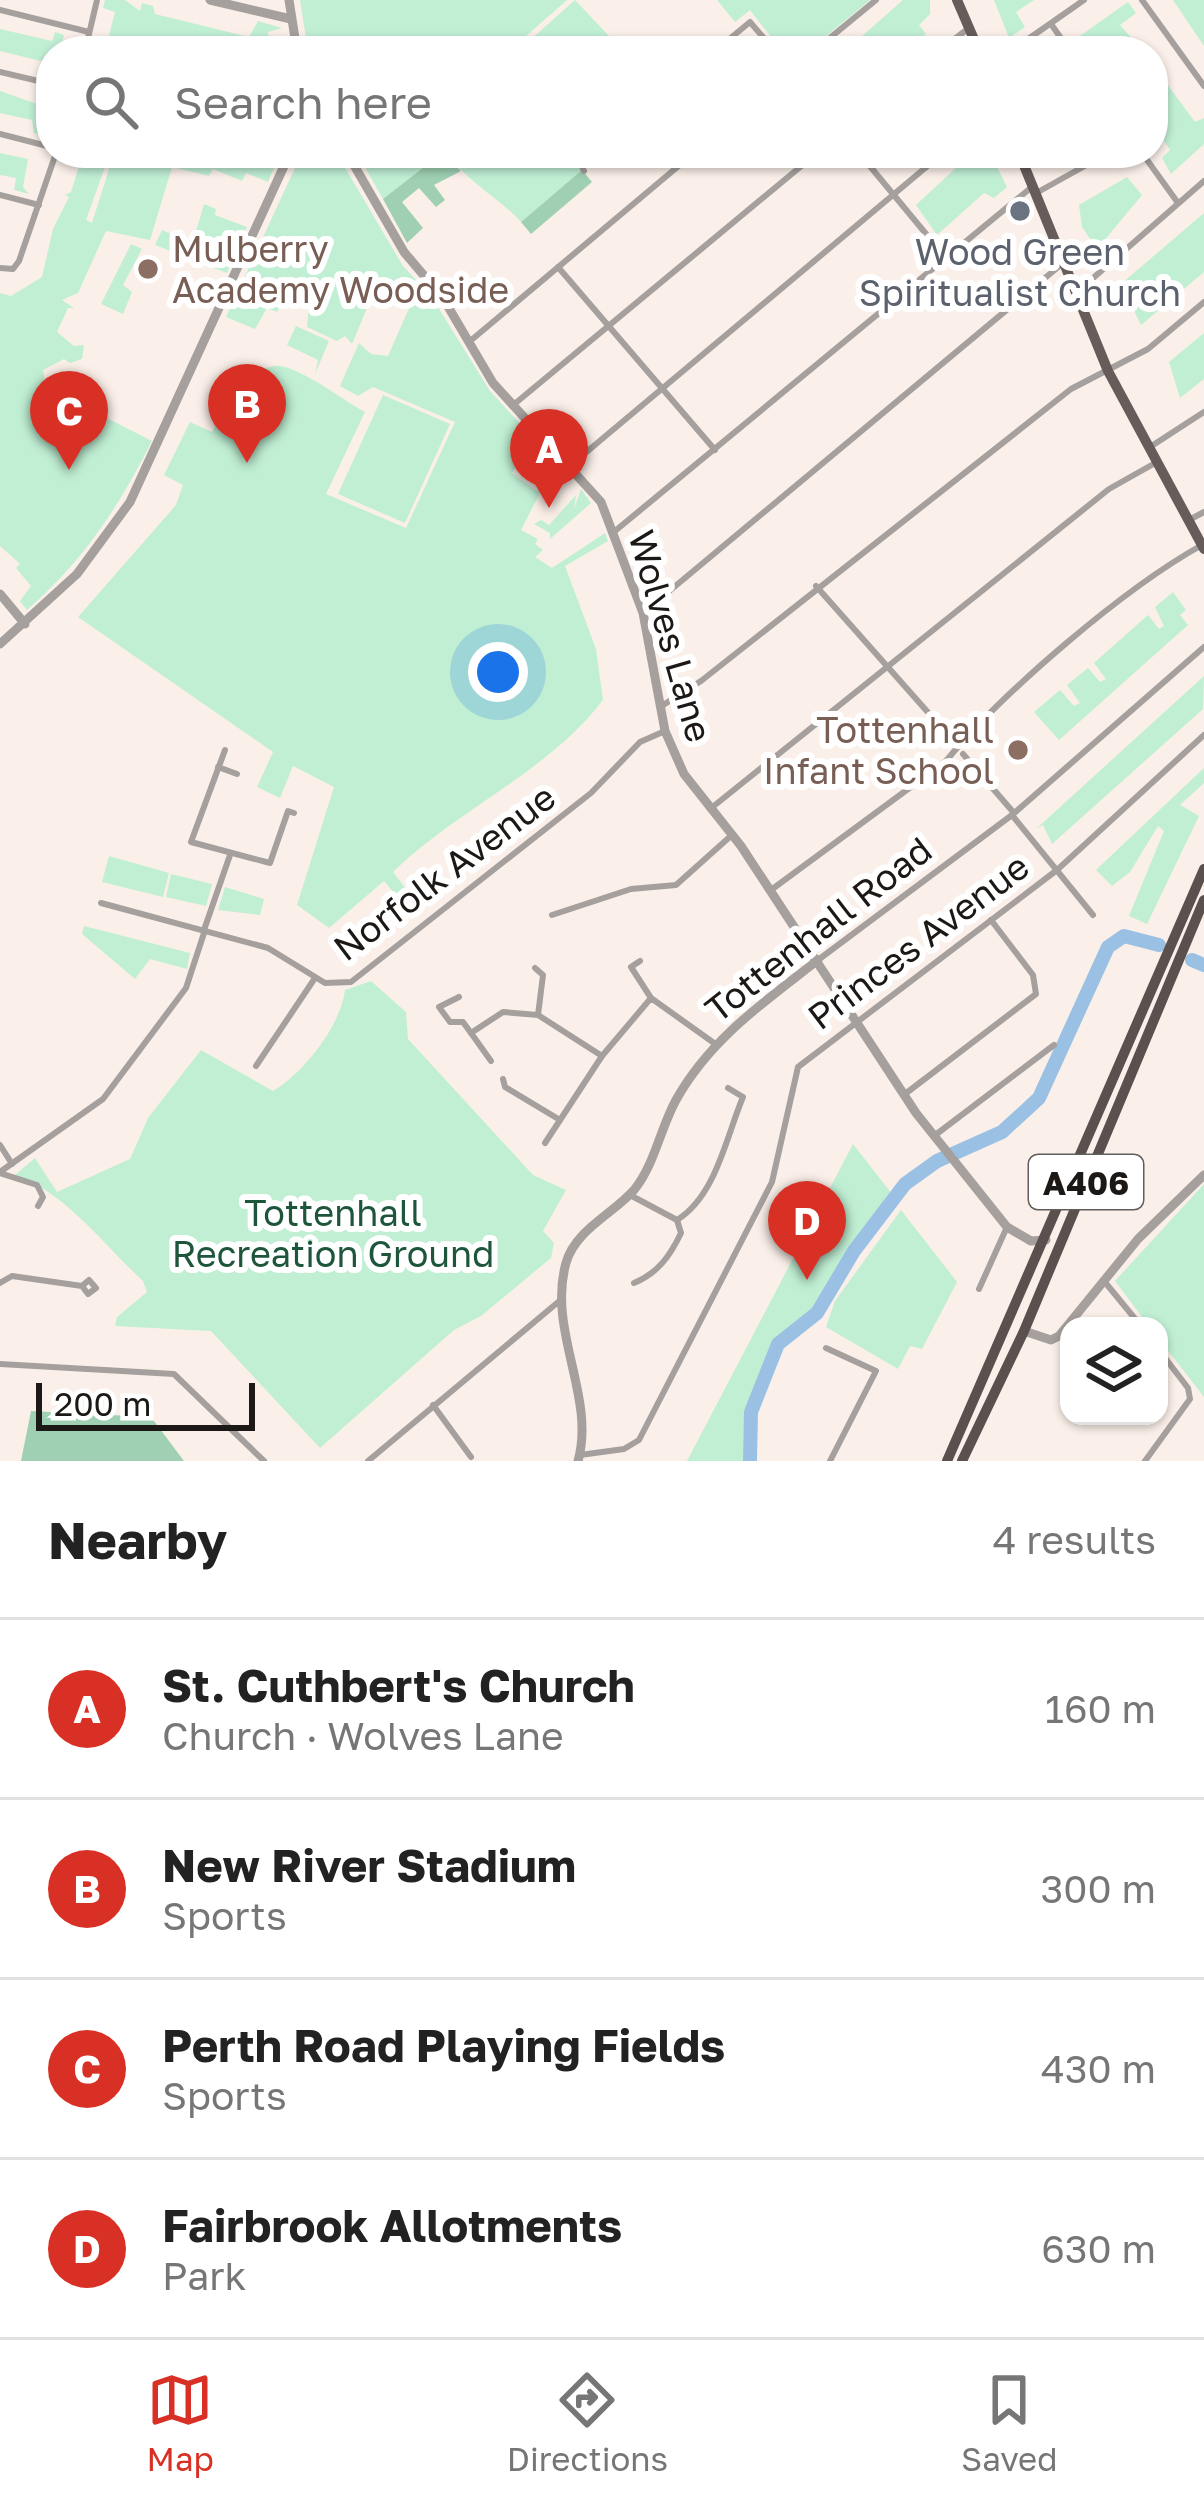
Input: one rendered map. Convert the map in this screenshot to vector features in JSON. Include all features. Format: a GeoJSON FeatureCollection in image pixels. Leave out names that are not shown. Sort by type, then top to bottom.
{"type":"FeatureCollection","features":[{"type":"Feature","properties":{"kind":"highway","name":"A406"},"geometry":{"type":"LineString","coordinates":[[947,1461],[1204,869]]}},
{"type":"Feature","properties":{"kind":"highway","name":"A406"},"geometry":{"type":"LineString","coordinates":[[962,1461],[1024,1331],[1204,900]]}},
{"type":"Feature","properties":{"kind":"main road"},"geometry":{"type":"LineString","coordinates":[[957,0],[972,36]]}},
{"type":"Feature","properties":{"kind":"main road"},"geometry":{"type":"LineString","coordinates":[[1026,168],[1108,371],[1203,547]]}},
{"type":"Feature","properties":{"kind":"street"},"geometry":{"type":"LineString","coordinates":[[88,36],[97,0]]}},
{"type":"Feature","properties":{"kind":"street"},"geometry":{"type":"LineString","coordinates":[[210,0],[291,19]]}},
{"type":"Feature","properties":{"kind":"street"},"geometry":{"type":"LineString","coordinates":[[289,0],[294,36]]}},
{"type":"Feature","properties":{"kind":"street"},"geometry":{"type":"LineString","coordinates":[[832,36],[876,0]]}},
{"type":"Feature","properties":{"kind":"street"},"geometry":{"type":"LineString","coordinates":[[1032,36],[1070,4],[1084,0]]}},
{"type":"Feature","properties":{"kind":"street"},"geometry":{"type":"LineString","coordinates":[[1142,0],[1168,36]]}},
{"type":"Feature","properties":{"kind":"street"},"geometry":{"type":"LineString","coordinates":[[0,10],[89,32]]}},
{"type":"Feature","properties":{"kind":"street"},"geometry":{"type":"LineString","coordinates":[[733,36],[750,22],[762,36]]}},
{"type":"Feature","properties":{"kind":"street"},"geometry":{"type":"LineString","coordinates":[[1051,23],[1060,36]]}},
{"type":"Feature","properties":{"kind":"street"},"geometry":{"type":"LineString","coordinates":[[959,36],[969,28]]}},
{"type":"Feature","properties":{"kind":"street"},"geometry":{"type":"LineString","coordinates":[[1168,36],[1204,86]]}},
{"type":"Feature","properties":{"kind":"street"},"geometry":{"type":"LineString","coordinates":[[0,71],[36,80]]}},
{"type":"Feature","properties":{"kind":"street"},"geometry":{"type":"LineString","coordinates":[[0,134],[36,145]]}},
{"type":"Feature","properties":{"kind":"street"},"geometry":{"type":"LineString","coordinates":[[0,268],[17,266],[48,168]]}},
{"type":"Feature","properties":{"kind":"street"},"geometry":{"type":"LineString","coordinates":[[0,644],[77,574],[130,502],[283,168]]}},
{"type":"Feature","properties":{"kind":"street","name":"Wolves Lane"},"geometry":{"type":"LineString","coordinates":[[356,168],[408,258],[443,298],[512,406],[596,494],[615,531],[643,613],[665,731],[684,774],[733,834],[904,1095],[1007,1227]]}},
{"type":"Feature","properties":{"kind":"street"},"geometry":{"type":"LineString","coordinates":[[469,342],[676,168]]}},
{"type":"Feature","properties":{"kind":"street"},"geometry":{"type":"LineString","coordinates":[[512,406],[799,168]]}},
{"type":"Feature","properties":{"kind":"street"},"geometry":{"type":"LineString","coordinates":[[872,168],[946,258]]}},
{"type":"Feature","properties":{"kind":"street"},"geometry":{"type":"LineString","coordinates":[[571,465],[926,168]]}},
{"type":"Feature","properties":{"kind":"street"},"geometry":{"type":"LineString","coordinates":[[615,531],[946,258],[1035,189],[1078,168]]}},
{"type":"Feature","properties":{"kind":"street"},"geometry":{"type":"LineString","coordinates":[[1153,168],[1178,203]]}},
{"type":"Feature","properties":{"kind":"street"},"geometry":{"type":"LineString","coordinates":[[1075,294],[1204,181]]}},
{"type":"Feature","properties":{"kind":"street"},"geometry":{"type":"LineString","coordinates":[[0,195],[39,205]]}},
{"type":"Feature","properties":{"kind":"street"},"geometry":{"type":"LineString","coordinates":[[643,613],[1063,263]]}},
{"type":"Feature","properties":{"kind":"street"},"geometry":{"type":"LineString","coordinates":[[558,267],[715,450]]}},
{"type":"Feature","properties":{"kind":"street"},"geometry":{"type":"LineString","coordinates":[[659,707],[701,681],[1071,389],[1148,350],[1204,302]]}},
{"type":"Feature","properties":{"kind":"street"},"geometry":{"type":"LineString","coordinates":[[1150,447],[1204,412]]}},
{"type":"Feature","properties":{"kind":"street"},"geometry":{"type":"LineString","coordinates":[[710,810],[1109,490],[1157,462]]}},
{"type":"Feature","properties":{"kind":"street"},"geometry":{"type":"LineString","coordinates":[[1189,520],[1204,512]]}},
{"type":"Feature","properties":{"kind":"street"},"geometry":{"type":"LineString","coordinates":[[771,890],[946,761],[956,744],[1164,566],[1203,547]]}},
{"type":"Feature","properties":{"kind":"street"},"geometry":{"type":"LineString","coordinates":[[816,586],[956,744]]}},
{"type":"Feature","properties":{"kind":"street"},"geometry":{"type":"LineString","coordinates":[[0,594],[25,624]]}},
{"type":"Feature","properties":{"kind":"street","name":"Tottenhall Road"},"geometry":{"type":"LineString","coordinates":[[579,1458],[581,1418],[562,1323],[566,1261],[576,1245],[630,1195],[676,1100],[714,1043],[1013,814],[1204,647]]}},
{"type":"Feature","properties":{"kind":"street","name":"Norfolk Avenue"},"geometry":{"type":"LineString","coordinates":[[100,903],[268,948],[315,978],[339,985],[368,973],[591,793],[640,742],[665,731]]}},
{"type":"Feature","properties":{"kind":"street","name":"Princes Avenue"},"geometry":{"type":"LineString","coordinates":[[579,1458],[624,1449],[638,1440],[772,1182],[798,1066],[1057,870],[1204,735]]}},
{"type":"Feature","properties":{"kind":"street"},"geometry":{"type":"LineString","coordinates":[[225,749],[190,839],[230,855],[270,862],[288,811],[294,813]]}},
{"type":"Feature","properties":{"kind":"street"},"geometry":{"type":"LineString","coordinates":[[963,754],[1093,915]]}},
{"type":"Feature","properties":{"kind":"street"},"geometry":{"type":"LineString","coordinates":[[218,766],[237,774]]}},
{"type":"Feature","properties":{"kind":"street"},"geometry":{"type":"LineString","coordinates":[[552,915],[631,890],[676,885],[733,834]]}},
{"type":"Feature","properties":{"kind":"street"},"geometry":{"type":"LineString","coordinates":[[0,1172],[103,1099],[186,988],[230,855]]}},
{"type":"Feature","properties":{"kind":"street"},"geometry":{"type":"LineString","coordinates":[[904,1095],[1036,994],[1033,975],[991,920]]}},
{"type":"Feature","properties":{"kind":"street"},"geometry":{"type":"LineString","coordinates":[[640,962],[631,967],[651,998],[714,1043]]}},
{"type":"Feature","properties":{"kind":"street"},"geometry":{"type":"LineString","coordinates":[[535,968],[543,975],[538,1015]]}},
{"type":"Feature","properties":{"kind":"street"},"geometry":{"type":"LineString","coordinates":[[256,1066],[315,978]]}},
{"type":"Feature","properties":{"kind":"street"},"geometry":{"type":"LineString","coordinates":[[459,997],[439,1007],[450,1022],[463,1022],[491,1061]]}},
{"type":"Feature","properties":{"kind":"street"},"geometry":{"type":"LineString","coordinates":[[545,1143],[602,1056],[651,998]]}},
{"type":"Feature","properties":{"kind":"street"},"geometry":{"type":"LineString","coordinates":[[471,1033],[503,1012],[538,1015],[602,1056]]}},
{"type":"Feature","properties":{"kind":"street"},"geometry":{"type":"LineString","coordinates":[[934,1136],[1054,1045]]}},
{"type":"Feature","properties":{"kind":"street"},"geometry":{"type":"LineString","coordinates":[[503,1078],[505,1088],[560,1120]]}},
{"type":"Feature","properties":{"kind":"street"},"geometry":{"type":"LineString","coordinates":[[634,1283],[653,1273],[669,1256],[681,1221],[710,1183],[743,1097],[728,1088]]}},
{"type":"Feature","properties":{"kind":"street"},"geometry":{"type":"LineString","coordinates":[[0,1144],[12,1164]]}},
{"type":"Feature","properties":{"kind":"street"},"geometry":{"type":"LineString","coordinates":[[0,1172],[37,1184],[43,1197],[38,1206]]}},
{"type":"Feature","properties":{"kind":"street"},"geometry":{"type":"LineString","coordinates":[[1024,1331],[1055,1340],[1204,1175]]}},
{"type":"Feature","properties":{"kind":"street"},"geometry":{"type":"LineString","coordinates":[[630,1195],[681,1221]]}},
{"type":"Feature","properties":{"kind":"street"},"geometry":{"type":"LineString","coordinates":[[979,1289],[1007,1227],[1042,1241]]}},
{"type":"Feature","properties":{"kind":"street"},"geometry":{"type":"LineString","coordinates":[[0,1283],[12,1276],[82,1286]]}},
{"type":"Feature","properties":{"kind":"street"},"geometry":{"type":"LineString","coordinates":[[1104,1281],[1134,1317]]}},
{"type":"Feature","properties":{"kind":"street"},"geometry":{"type":"LineString","coordinates":[[368,1461],[562,1298]]}},
{"type":"Feature","properties":{"kind":"street"},"geometry":{"type":"LineString","coordinates":[[826,1348],[876,1372],[830,1461]]}},
{"type":"Feature","properties":{"kind":"street"},"geometry":{"type":"LineString","coordinates":[[0,1353],[0,1364],[174,1374],[264,1461]]}},
{"type":"Feature","properties":{"kind":"street"},"geometry":{"type":"LineString","coordinates":[[1145,1461],[1190,1395],[1168,1363]]}},
{"type":"Feature","properties":{"kind":"street"},"geometry":{"type":"LineString","coordinates":[[433,1405],[471,1456]]}},
{"type":"Feature","properties":{"kind":"green space"},"geometry":{"type":"Polygon","coordinates":[[[105,0],[125,0],[140,11],[142,3],[153,6],[155,14],[245,36],[109,36],[115,12],[103,8],[105,0]]]}},
{"type":"Feature","properties":{"kind":"green space"},"geometry":{"type":"Polygon","coordinates":[[[300,0],[567,0],[526,36],[306,36],[300,0]]]}},
{"type":"Feature","properties":{"kind":"green space"},"geometry":{"type":"Polygon","coordinates":[[[575,0],[609,36],[535,36],[575,0]]]}},
{"type":"Feature","properties":{"kind":"green space"},"geometry":{"type":"Polygon","coordinates":[[[717,0],[870,0],[826,36],[770,36],[750,10],[735,22],[717,0]]]}},
{"type":"Feature","properties":{"kind":"green space"},"geometry":{"type":"Polygon","coordinates":[[[903,0],[930,0],[930,14],[919,25],[924,36],[862,36],[903,0]]]}},
{"type":"Feature","properties":{"kind":"green space"},"geometry":{"type":"Polygon","coordinates":[[[994,0],[1034,0],[1016,12],[1025,27],[1008,36],[994,0]]]}},
{"type":"Feature","properties":{"kind":"green space"},"geometry":{"type":"Polygon","coordinates":[[[1173,0],[1204,0],[1204,46],[1173,0]]]}},
{"type":"Feature","properties":{"kind":"green space"},"geometry":{"type":"Polygon","coordinates":[[[1128,2],[1136,13],[1120,25],[1130,36],[1080,36],[1128,2]]]}},
{"type":"Feature","properties":{"kind":"green space"},"geometry":{"type":"Polygon","coordinates":[[[258,21],[282,28],[268,32],[269,36],[250,36],[258,21]]]}},
{"type":"Feature","properties":{"kind":"green space"},"geometry":{"type":"Polygon","coordinates":[[[0,29],[36,37],[36,60],[0,51],[0,29]]]}},
{"type":"Feature","properties":{"kind":"green space"},"geometry":{"type":"Polygon","coordinates":[[[1168,85],[1195,122],[1204,118],[1204,144],[1171,174],[1168,85]]]}},
{"type":"Feature","properties":{"kind":"green space"},"geometry":{"type":"Polygon","coordinates":[[[0,91],[36,104],[36,134],[32,120],[0,113],[0,91]]]}},
{"type":"Feature","properties":{"kind":"green space"},"geometry":{"type":"Polygon","coordinates":[[[0,153],[28,159],[23,187],[29,194],[14,190],[16,178],[0,175],[0,153]]]}},
{"type":"Feature","properties":{"kind":"green space"},"geometry":{"type":"Polygon","coordinates":[[[79,168],[105,168],[86,220],[92,223],[109,168],[172,168],[150,240],[106,231],[78,293],[62,300],[74,308],[68,308],[57,332],[74,346],[84,345],[82,359],[70,363],[64,359],[43,370],[46,387],[152,441],[98,532],[27,610],[20,601],[31,586],[16,568],[20,564],[0,546],[0,293],[11,296],[42,277],[53,229],[69,197],[65,195],[71,192],[79,168]]]}},
{"type":"Feature","properties":{"kind":"green space"},"geometry":{"type":"Polygon","coordinates":[[[176,168],[274,168],[268,182],[246,173],[242,181],[213,169],[209,176],[176,168]]]}},
{"type":"Feature","properties":{"kind":"green space"},"geometry":{"type":"Polygon","coordinates":[[[295,168],[345,168],[403,266],[431,296],[490,391],[535,440],[512,473],[537,491],[557,462],[569,475],[546,497],[540,493],[521,530],[538,539],[535,544],[543,550],[535,557],[552,568],[605,533],[608,541],[565,566],[596,649],[603,700],[556,748],[393,872],[423,911],[415,918],[384,881],[329,928],[297,905],[334,787],[293,766],[280,798],[257,787],[273,752],[78,617],[176,505],[183,485],[164,475],[190,422],[212,432],[239,374],[283,367],[365,412],[326,494],[406,528],[455,422],[373,387],[358,396],[340,386],[359,343],[371,354],[388,356],[415,295],[379,279],[352,344],[345,336],[337,341],[307,327],[309,303],[287,293],[277,312],[267,308],[255,329],[226,317],[295,168]]]}},
{"type":"Feature","properties":{"kind":"green space"},"geometry":{"type":"Polygon","coordinates":[[[365,168],[423,168],[383,199],[365,168]]]}},
{"type":"Feature","properties":{"kind":"green space"},"geometry":{"type":"Polygon","coordinates":[[[423,168],[461,171],[434,185],[445,200],[436,207],[419,188],[402,202],[423,228],[407,243],[383,199],[423,168]]]}},
{"type":"Feature","properties":{"kind":"green space"},"geometry":{"type":"Polygon","coordinates":[[[460,168],[582,170],[521,222],[460,168]]]}},
{"type":"Feature","properties":{"kind":"green space"},"geometry":{"type":"Polygon","coordinates":[[[956,168],[998,168],[1007,187],[994,198],[984,193],[937,235],[916,205],[956,168]]]}},
{"type":"Feature","properties":{"kind":"green space"},"geometry":{"type":"Polygon","coordinates":[[[582,170],[592,182],[531,234],[521,222],[582,170]]]}},
{"type":"Feature","properties":{"kind":"green space"},"geometry":{"type":"Polygon","coordinates":[[[1127,177],[1142,195],[1097,249],[1082,227],[1079,205],[1127,177]]]}},
{"type":"Feature","properties":{"kind":"green space"},"geometry":{"type":"Polygon","coordinates":[[[204,204],[216,209],[215,215],[247,227],[227,273],[155,245],[162,230],[209,250],[211,243],[194,238],[204,204]]]}},
{"type":"Feature","properties":{"kind":"green space"},"geometry":{"type":"Polygon","coordinates":[[[1204,213],[1204,272],[1141,325],[1121,284],[1204,213]]]}},
{"type":"Feature","properties":{"kind":"green space"},"geometry":{"type":"Polygon","coordinates":[[[131,244],[142,249],[123,285],[132,292],[123,314],[101,304],[131,244]]]}},
{"type":"Feature","properties":{"kind":"green space"},"geometry":{"type":"Polygon","coordinates":[[[296,326],[329,341],[315,374],[318,360],[287,345],[296,326]]]}},
{"type":"Feature","properties":{"kind":"green space"},"geometry":{"type":"Polygon","coordinates":[[[1204,333],[1204,379],[1180,398],[1169,362],[1204,333]]]}},
{"type":"Feature","properties":{"kind":"green space"},"geometry":{"type":"Polygon","coordinates":[[[383,395],[450,424],[405,523],[338,494],[383,395]]]}},
{"type":"Feature","properties":{"kind":"green space"},"geometry":{"type":"Polygon","coordinates":[[[581,489],[591,503],[550,539],[550,533],[534,524],[541,520],[549,525],[576,495],[574,509],[581,489]]]}},
{"type":"Feature","properties":{"kind":"green space"},"geometry":{"type":"Polygon","coordinates":[[[1173,592],[1186,610],[1180,615],[1188,625],[1059,740],[1034,712],[1060,690],[1074,706],[1080,703],[1067,685],[1088,668],[1100,682],[1106,679],[1094,663],[1148,615],[1159,629],[1164,626],[1155,607],[1173,592]]]}},
{"type":"Feature","properties":{"kind":"green space"},"geometry":{"type":"Polygon","coordinates":[[[1204,676],[1203,709],[1052,844],[1043,825],[1036,829],[1204,676]]]}},
{"type":"Feature","properties":{"kind":"green space"},"geometry":{"type":"Polygon","coordinates":[[[1204,768],[1204,783],[1180,805],[1199,816],[1147,924],[1129,916],[1164,831],[1158,826],[1130,872],[1112,886],[1096,870],[1204,768]]]}},
{"type":"Feature","properties":{"kind":"green space"},"geometry":{"type":"Polygon","coordinates":[[[109,856],[169,873],[163,897],[102,882],[109,856]]]}},
{"type":"Feature","properties":{"kind":"green space"},"geometry":{"type":"Polygon","coordinates":[[[171,874],[212,884],[206,906],[166,897],[171,874]]]}},
{"type":"Feature","properties":{"kind":"green space"},"geometry":{"type":"Polygon","coordinates":[[[225,887],[264,899],[260,915],[218,910],[225,887]]]}},
{"type":"Feature","properties":{"kind":"green space"},"geometry":{"type":"Polygon","coordinates":[[[84,926],[190,953],[187,969],[150,959],[135,979],[82,934],[84,926]]]}},
{"type":"Feature","properties":{"kind":"green space","name":"Tottenhall Recreation Ground"},"geometry":{"type":"Polygon","coordinates":[[[371,981],[406,1012],[408,1039],[533,1175],[566,1190],[543,1231],[554,1243],[551,1258],[481,1316],[454,1330],[320,1448],[211,1331],[115,1326],[117,1317],[147,1292],[143,1281],[83,1220],[51,1194],[15,1175],[35,1158],[57,1192],[130,1159],[148,1118],[201,1050],[273,1091],[319,1047],[345,990],[371,981]]]}},
{"type":"Feature","properties":{"kind":"green space"},"geometry":{"type":"Polygon","coordinates":[[[853,1144],[892,1194],[811,1315],[775,1343],[748,1414],[747,1461],[687,1461],[853,1144]]]}},
{"type":"Feature","properties":{"kind":"green space"},"geometry":{"type":"Polygon","coordinates":[[[1204,1184],[1204,1397],[1168,1351],[1168,1317],[1142,1317],[1115,1281],[1204,1184]]]}},
{"type":"Feature","properties":{"kind":"green space"},"geometry":{"type":"Polygon","coordinates":[[[901,1210],[957,1282],[922,1349],[910,1346],[898,1369],[826,1327],[835,1301],[901,1210]]]}},
{"type":"Feature","properties":{"kind":"green space"},"geometry":{"type":"Polygon","coordinates":[[[31,1411],[151,1417],[184,1461],[21,1461],[31,1411]]]}},
{"type":"Feature","properties":{"kind":"waterway"},"geometry":{"type":"LineString","coordinates":[[750,1461],[751,1412],[778,1344],[817,1313],[854,1251],[905,1184],[937,1161],[1002,1132],[1039,1098],[1108,947],[1124,936],[1159,945]]}},
{"type":"Feature","properties":{"kind":"waterway"},"geometry":{"type":"LineString","coordinates":[[1192,960],[1204,965]]}},
{"type":"Feature","properties":{"kind":"place","name":"Wood Green Spiritualist Church"},"geometry":{"type":"Point","coordinates":[1020,211]}},
{"type":"Feature","properties":{"kind":"place","name":"Mulberry Academy Woodside"},"geometry":{"type":"Point","coordinates":[148,269]}},
{"type":"Feature","properties":{"kind":"place","name":"New River Stadium"},"geometry":{"type":"Point","coordinates":[247,463]}},
{"type":"Feature","properties":{"kind":"place","name":"Perth Road Playing Fields"},"geometry":{"type":"Point","coordinates":[69,470]}},
{"type":"Feature","properties":{"kind":"place","name":"St. Cuthbert's Church"},"geometry":{"type":"Point","coordinates":[549,508]}},
{"type":"Feature","properties":{"kind":"place","name":"Tottenhall Infant School"},"geometry":{"type":"Point","coordinates":[1018,750]}},
{"type":"Feature","properties":{"kind":"place","name":"Fairbrook Allotments"},"geometry":{"type":"Point","coordinates":[807,1280]}}]}
